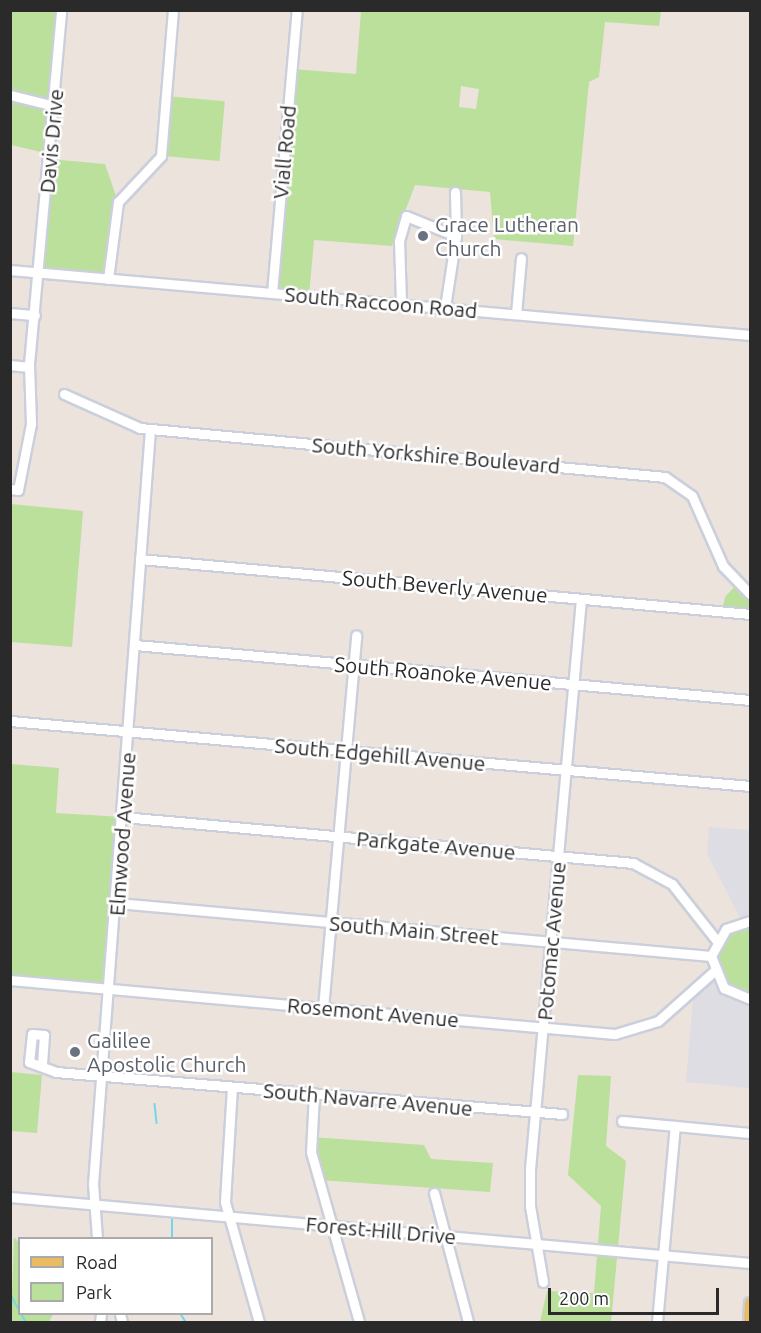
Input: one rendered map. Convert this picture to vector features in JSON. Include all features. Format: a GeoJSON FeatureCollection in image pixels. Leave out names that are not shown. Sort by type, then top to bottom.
{"type":"FeatureCollection","features":[{"type":"Feature","properties":{"kind":"main road"},"geometry":{"type":"LineString","coordinates":[[748,1323],[750,1303]]}},
{"type":"Feature","properties":{"kind":"street","name":"Davis Drive"},"geometry":{"type":"LineString","coordinates":[[18,502],[14,490],[31,424],[29,367],[62,10]]}},
{"type":"Feature","properties":{"kind":"street"},"geometry":{"type":"LineString","coordinates":[[108,279],[118,202],[161,156],[173,10]]}},
{"type":"Feature","properties":{"kind":"street","name":"Viall Road"},"geometry":{"type":"LineString","coordinates":[[272,293],[297,10]]}},
{"type":"Feature","properties":{"kind":"street"},"geometry":{"type":"LineString","coordinates":[[10,95],[54,106]]}},
{"type":"Feature","properties":{"kind":"street"},"geometry":{"type":"LineString","coordinates":[[445,307],[456,236],[455,192]]}},
{"type":"Feature","properties":{"kind":"street"},"geometry":{"type":"LineString","coordinates":[[401,303],[399,241],[406,216],[456,236]]}},
{"type":"Feature","properties":{"kind":"street"},"geometry":{"type":"LineString","coordinates":[[516,314],[521,258]]}},
{"type":"Feature","properties":{"kind":"street","name":"South Raccoon Road"},"geometry":{"type":"LineString","coordinates":[[10,270],[750,335]]}},
{"type":"Feature","properties":{"kind":"street"},"geometry":{"type":"LineString","coordinates":[[10,313],[35,315]]}},
{"type":"Feature","properties":{"kind":"street"},"geometry":{"type":"LineString","coordinates":[[10,365],[29,367]]}},
{"type":"Feature","properties":{"kind":"street","name":"South Yorkshire Boulevard"},"geometry":{"type":"LineString","coordinates":[[64,394],[114,420],[150,429],[662,476],[692,496],[723,566],[750,594]]}},
{"type":"Feature","properties":{"kind":"street","name":"Elmwood Avenue"},"geometry":{"type":"LineString","coordinates":[[97,1237],[92,1204],[111,989],[150,429]]}},
{"type":"Feature","properties":{"kind":"street","name":"South Beverly Avenue"},"geometry":{"type":"LineString","coordinates":[[140,559],[750,614]]}},
{"type":"Feature","properties":{"kind":"street","name":"Potomac Avenue"},"geometry":{"type":"LineString","coordinates":[[543,1282],[530,1190],[581,598]]}},
{"type":"Feature","properties":{"kind":"street"},"geometry":{"type":"LineString","coordinates":[[322,1008],[356,634]]}},
{"type":"Feature","properties":{"kind":"street","name":"South Roanoke Avenue"},"geometry":{"type":"LineString","coordinates":[[135,645],[750,700]]}},
{"type":"Feature","properties":{"kind":"street","name":"South Edgehill Avenue"},"geometry":{"type":"LineString","coordinates":[[10,721],[750,786]]}},
{"type":"Feature","properties":{"kind":"street","name":"Parkgate Avenue"},"geometry":{"type":"LineString","coordinates":[[123,817],[558,856],[653,871],[672,884],[716,940]]}},
{"type":"Feature","properties":{"kind":"street","name":"South Main Street"},"geometry":{"type":"LineString","coordinates":[[117,903],[711,956]]}},
{"type":"Feature","properties":{"kind":"street"},"geometry":{"type":"LineString","coordinates":[[750,921],[732,925],[716,940],[711,956],[713,972],[728,992],[750,999]]}},
{"type":"Feature","properties":{"kind":"street","name":"Rosemont Avenue"},"geometry":{"type":"LineString","coordinates":[[10,980],[543,1028],[638,1031],[664,1017],[713,972]]}},
{"type":"Feature","properties":{"kind":"street","name":"South Navarre Avenue"},"geometry":{"type":"LineString","coordinates":[[42,1064],[56,1072],[562,1114]]}},
{"type":"Feature","properties":{"kind":"street"},"geometry":{"type":"LineString","coordinates":[[232,1087],[225,1178],[228,1216],[259,1323]]}},
{"type":"Feature","properties":{"kind":"street"},"geometry":{"type":"LineString","coordinates":[[314,1093],[311,1152],[359,1323]]}},
{"type":"Feature","properties":{"kind":"street"},"geometry":{"type":"LineString","coordinates":[[622,1121],[750,1132]]}},
{"type":"Feature","properties":{"kind":"street"},"geometry":{"type":"LineString","coordinates":[[657,1323],[675,1126]]}},
{"type":"Feature","properties":{"kind":"street"},"geometry":{"type":"LineString","coordinates":[[434,1193],[442,1235],[468,1323]]}},
{"type":"Feature","properties":{"kind":"street","name":"Forest-Hill Drive"},"geometry":{"type":"LineString","coordinates":[[10,1197],[750,1263]]}},
{"type":"Feature","properties":{"kind":"shaded area"},"geometry":{"type":"Polygon","coordinates":[[[709,827],[750,830],[750,921],[742,921],[707,854],[709,827]]]}},
{"type":"Feature","properties":{"kind":"shaded area"},"geometry":{"type":"Polygon","coordinates":[[[713,972],[750,999],[750,1088],[686,1082],[694,987],[713,972]]]}},
{"type":"Feature","properties":{"kind":"green space"},"geometry":{"type":"Polygon","coordinates":[[[11,11],[61,11],[50,154],[11,145],[11,11]]]}},
{"type":"Feature","properties":{"kind":"green space"},"geometry":{"type":"Polygon","coordinates":[[[361,11],[661,11],[659,26],[605,22],[599,77],[589,82],[573,246],[494,239],[490,192],[415,185],[392,246],[314,240],[309,296],[272,293],[292,69],[356,74],[361,11]],[[461,86],[459,107],[476,109],[479,89],[461,86]]]}},
{"type":"Feature","properties":{"kind":"green space"},"geometry":{"type":"Polygon","coordinates":[[[166,96],[225,101],[220,161],[161,156],[166,96]]]}},
{"type":"Feature","properties":{"kind":"green space"},"geometry":{"type":"Polygon","coordinates":[[[49,159],[105,164],[118,202],[108,279],[39,272],[49,159]]]}},
{"type":"Feature","properties":{"kind":"green space"},"geometry":{"type":"Polygon","coordinates":[[[11,504],[83,511],[72,647],[11,642],[11,504]]]}},
{"type":"Feature","properties":{"kind":"green space"},"geometry":{"type":"Polygon","coordinates":[[[738,583],[750,594],[750,614],[722,611],[725,597],[738,583]]]}},
{"type":"Feature","properties":{"kind":"green space"},"geometry":{"type":"Polygon","coordinates":[[[10,764],[59,768],[56,813],[123,817],[111,989],[11,980],[10,764]]]}},
{"type":"Feature","properties":{"kind":"green space"},"geometry":{"type":"Polygon","coordinates":[[[750,921],[750,999],[728,992],[711,960],[724,932],[750,921]]]}},
{"type":"Feature","properties":{"kind":"green space"},"geometry":{"type":"Polygon","coordinates":[[[11,1072],[42,1075],[37,1133],[11,1131],[11,1072]]]}},
{"type":"Feature","properties":{"kind":"green space"},"geometry":{"type":"Polygon","coordinates":[[[578,1075],[611,1076],[606,1146],[626,1161],[611,1322],[540,1322],[547,1291],[594,1293],[601,1206],[568,1175],[578,1075]]]}},
{"type":"Feature","properties":{"kind":"green space"},"geometry":{"type":"Polygon","coordinates":[[[311,1137],[424,1145],[431,1159],[493,1163],[490,1192],[319,1180],[311,1137]]]}},
{"type":"Feature","properties":{"kind":"green space"},"geometry":{"type":"Polygon","coordinates":[[[14,1237],[18,1242],[18,1315],[52,1315],[49,1322],[11,1322],[14,1237]]]}},
{"type":"Feature","properties":{"kind":"waterway"},"geometry":{"type":"LineString","coordinates":[[155,1104],[157,1123]]}},
{"type":"Feature","properties":{"kind":"waterway"},"geometry":{"type":"LineString","coordinates":[[172,1220],[172,1237]]}},
{"type":"Feature","properties":{"kind":"waterway"},"geometry":{"type":"LineString","coordinates":[[10,1293],[18,1308]]}},
{"type":"Feature","properties":{"kind":"waterway"},"geometry":{"type":"LineString","coordinates":[[22,1315],[26,1322]]}},
{"type":"Feature","properties":{"kind":"waterway"},"geometry":{"type":"LineString","coordinates":[[182,1315],[186,1322]]}},
{"type":"Feature","properties":{"kind":"place","name":"Grace Lutheran Church"},"geometry":{"type":"Point","coordinates":[423,236]}},
{"type":"Feature","properties":{"kind":"place","name":"Galilee Apostolic Church"},"geometry":{"type":"Point","coordinates":[75,1052]}}]}
